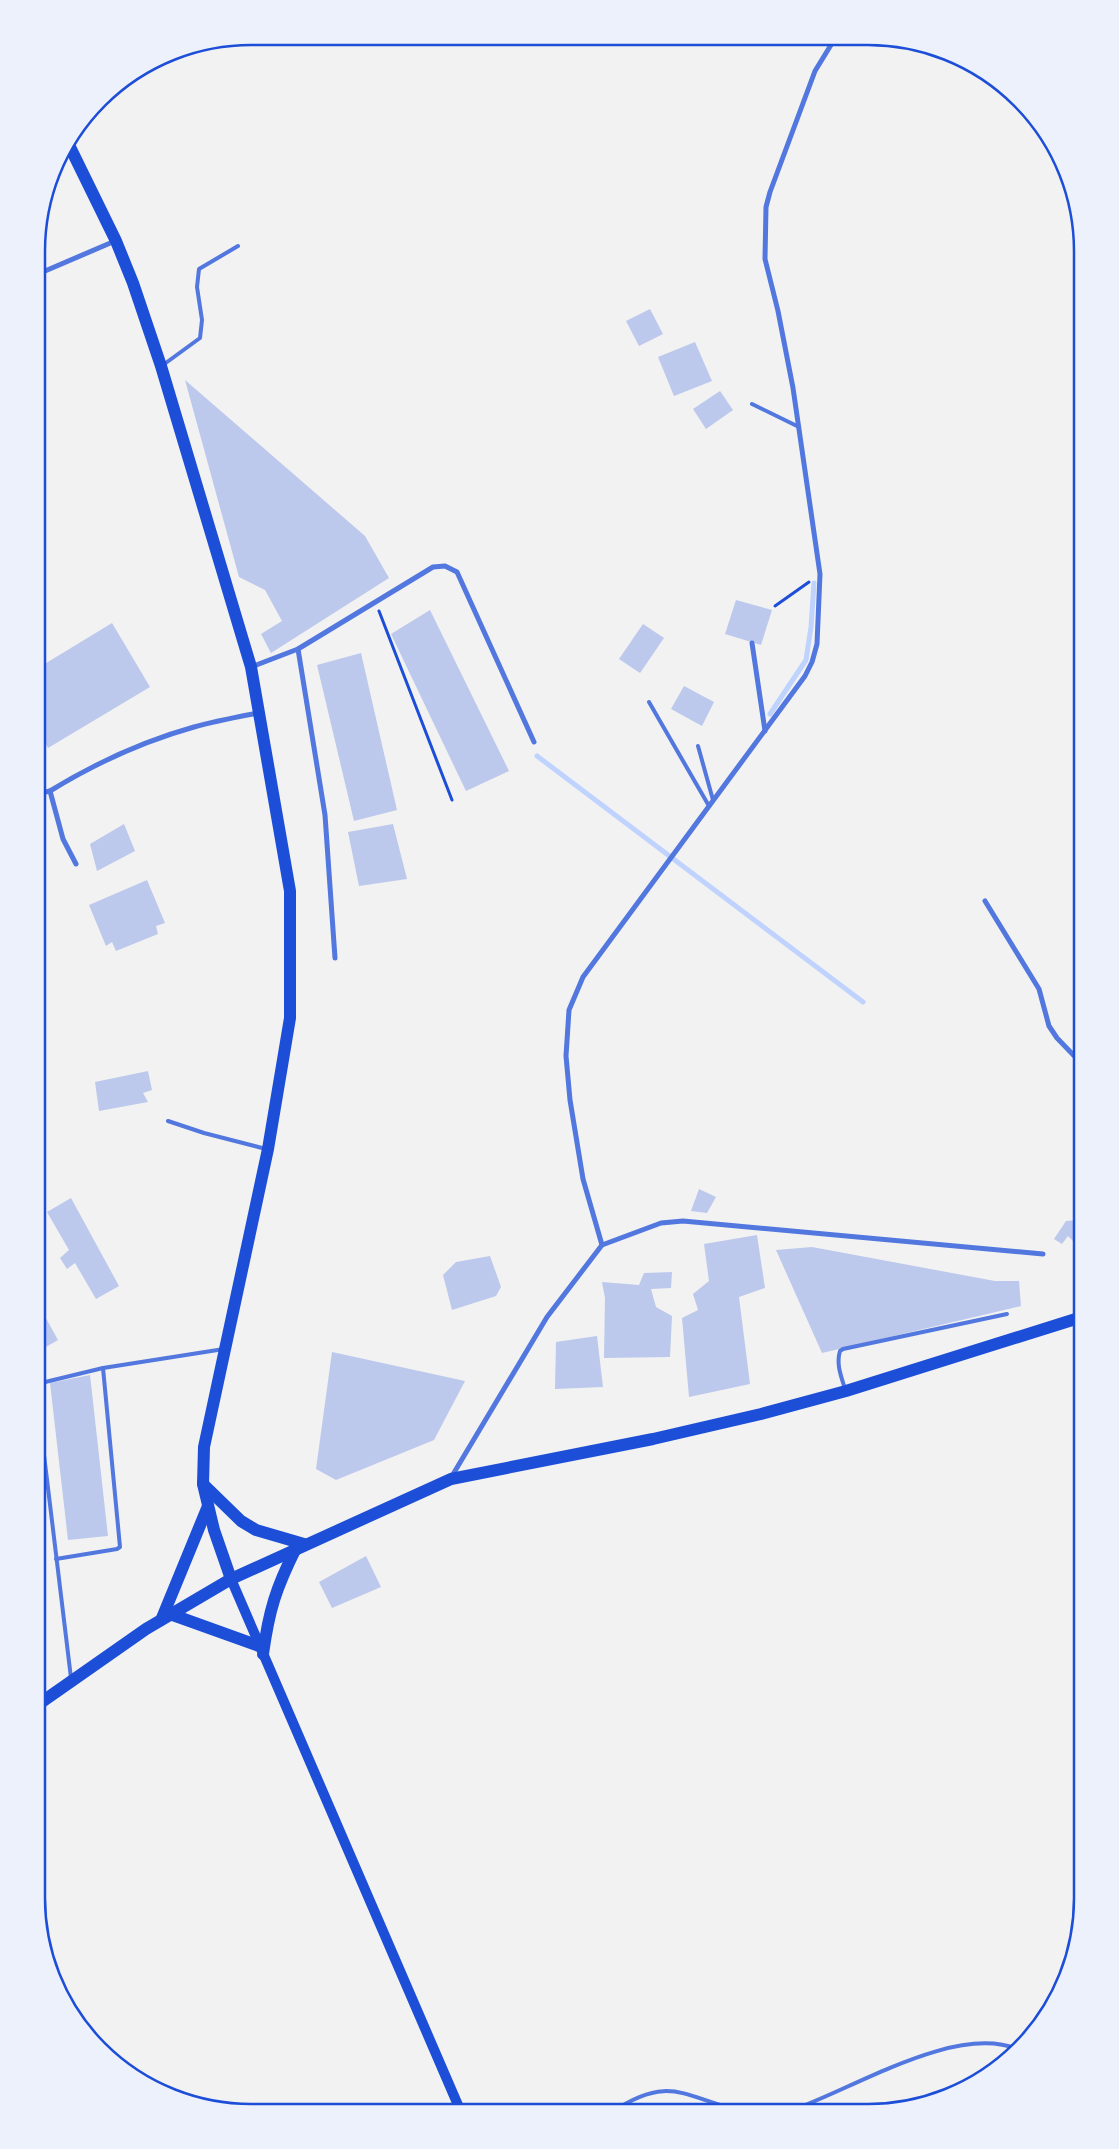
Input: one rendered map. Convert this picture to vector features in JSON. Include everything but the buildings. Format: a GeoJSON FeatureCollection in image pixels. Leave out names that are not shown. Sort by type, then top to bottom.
{"type":"FeatureCollection","features":[{"type":"Feature","properties":{"kind":"main road"},"geometry":{"type":"LineString","coordinates":[[72,150],[116,241],[133,283],[161,366],[252,667],[290,891],[290,1018],[268,1149],[204,1447],[203,1484],[214,1530],[231,1579],[458,2104]]}},
{"type":"Feature","properties":{"kind":"main road"},"geometry":{"type":"LineString","coordinates":[[45,1700],[166,1616],[231,1579],[451,1479],[653,1439],[761,1414],[846,1391],[1074,1320]]}},
{"type":"Feature","properties":{"kind":"main road"},"geometry":{"type":"LineString","coordinates":[[203,1484],[240,1521],[256,1530],[300,1546]]}},
{"type":"Feature","properties":{"kind":"main road"},"geometry":{"type":"LineString","coordinates":[[166,1616],[208,1506]]}},
{"type":"Feature","properties":{"kind":"main road"},"geometry":{"type":"LineString","coordinates":[[261,1650],[268,1615],[278,1583],[300,1546]]}},
{"type":"Feature","properties":{"kind":"main road"},"geometry":{"type":"LineString","coordinates":[[166,1616],[261,1650]]}},
{"type":"Feature","properties":{"kind":"street"},"geometry":{"type":"LineString","coordinates":[[602,1245],[583,1179],[570,1100],[566,1056],[569,1010],[583,977],[765,732],[812,662],[816,644],[820,574],[786,349],[765,259],[766,207],[814,71],[831,45]]}},
{"type":"Feature","properties":{"kind":"street"},"geometry":{"type":"LineString","coordinates":[[45,271],[116,241]]}},
{"type":"Feature","properties":{"kind":"street"},"geometry":{"type":"LineString","coordinates":[[252,667],[298,649],[433,567],[445,566],[457,572],[534,742]]}},
{"type":"Feature","properties":{"kind":"street"},"geometry":{"type":"LineString","coordinates":[[752,642],[765,732]]}},
{"type":"Feature","properties":{"kind":"street"},"geometry":{"type":"LineString","coordinates":[[298,649],[326,816],[335,958]]}},
{"type":"Feature","properties":{"kind":"street"},"geometry":{"type":"LineString","coordinates":[[45,792],[77,775],[149,743],[193,727],[261,712]]}},
{"type":"Feature","properties":{"kind":"street"},"geometry":{"type":"LineString","coordinates":[[50,791],[63,839],[76,864]]}},
{"type":"Feature","properties":{"kind":"street"},"geometry":{"type":"LineString","coordinates":[[985,901],[1039,989],[1050,1026],[1056,1038],[1074,1057]]}},
{"type":"Feature","properties":{"kind":"street"},"geometry":{"type":"LineString","coordinates":[[451,1479],[547,1317],[602,1245],[662,1223],[683,1221],[1043,1254]]}},
{"type":"Feature","properties":{"kind":"lane"},"geometry":{"type":"LineString","coordinates":[[161,366],[200,338],[202,320],[197,287],[198,270],[238,246]]}},
{"type":"Feature","properties":{"kind":"lane"},"geometry":{"type":"LineString","coordinates":[[752,404],[797,426]]}},
{"type":"Feature","properties":{"kind":"lane"},"geometry":{"type":"LineString","coordinates":[[649,702],[709,806]]}},
{"type":"Feature","properties":{"kind":"lane"},"geometry":{"type":"LineString","coordinates":[[698,746],[714,800]]}},
{"type":"Feature","properties":{"kind":"lane"},"geometry":{"type":"LineString","coordinates":[[168,1121],[204,1133],[268,1149]]}},
{"type":"Feature","properties":{"kind":"lane"},"geometry":{"type":"LineString","coordinates":[[846,1391],[840,1375],[838,1358],[840,1351],[843,1349],[1007,1314]]}},
{"type":"Feature","properties":{"kind":"lane"},"geometry":{"type":"LineString","coordinates":[[45,1382],[103,1368],[225,1349]]}},
{"type":"Feature","properties":{"kind":"lane"},"geometry":{"type":"LineString","coordinates":[[56,1559],[118,1549],[120,1546],[103,1368]]}},
{"type":"Feature","properties":{"kind":"lane"},"geometry":{"type":"LineString","coordinates":[[45,1465],[72,1680]]}},
{"type":"Feature","properties":{"kind":"lane"},"geometry":{"type":"LineString","coordinates":[[805,2104],[862,2082],[921,2055],[953,2046],[989,2043],[1010,2048]]}},
{"type":"Feature","properties":{"kind":"lane"},"geometry":{"type":"LineString","coordinates":[[625,2104],[636,2097],[655,2091],[676,2090],[715,2104]]}},
{"type":"Feature","properties":{"kind":"path"},"geometry":{"type":"LineString","coordinates":[[775,606],[820,574]]}},
{"type":"Feature","properties":{"kind":"path"},"geometry":{"type":"LineString","coordinates":[[375,601],[452,800]]}},
{"type":"Feature","properties":{"kind":"waterway"},"geometry":{"type":"LineString","coordinates":[[770,714],[806,660],[811,627],[814,583]]}},
{"type":"Feature","properties":{"kind":"waterway"},"geometry":{"type":"LineString","coordinates":[[537,756],[863,1002]]}}]}
